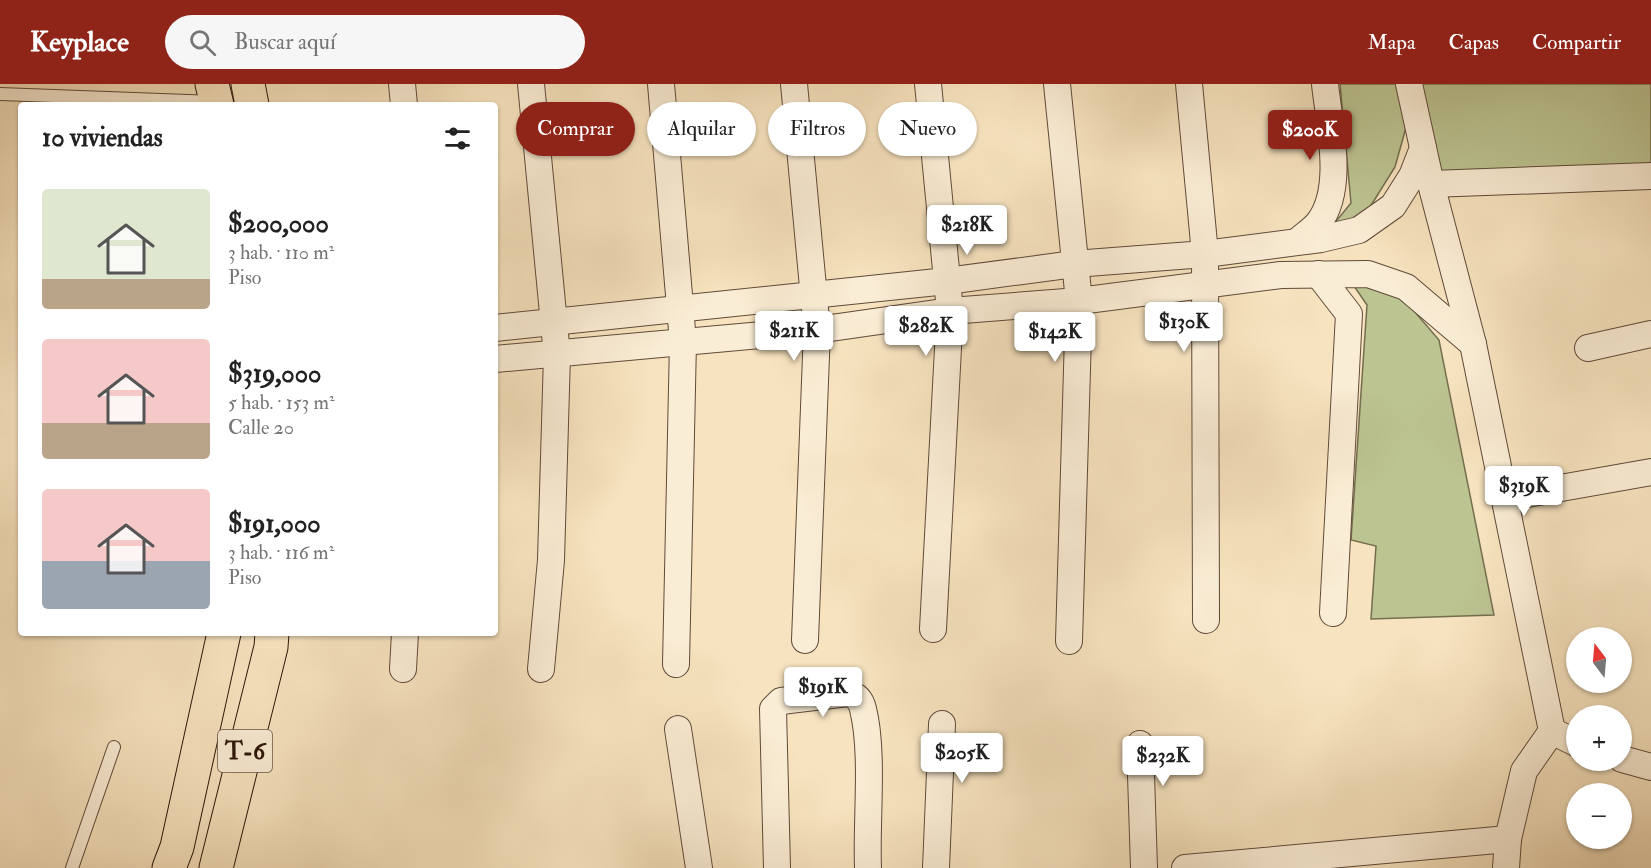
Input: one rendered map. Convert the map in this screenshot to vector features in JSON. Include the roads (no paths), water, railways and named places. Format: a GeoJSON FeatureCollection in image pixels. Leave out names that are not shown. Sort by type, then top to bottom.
{"type":"FeatureCollection","features":[{"type":"Feature","properties":{"kind":"highway"},"geometry":{"type":"LineString","coordinates":[[248,84],[251,102]]}},
{"type":"Feature","properties":{"kind":"highway","name":"T-6"},"geometry":{"type":"LineString","coordinates":[[169,868],[177,847],[223,636]]}},
{"type":"Feature","properties":{"kind":"highway","name":"T-6"},"geometry":{"type":"LineString","coordinates":[[216,868],[271,647],[272,636]]}},
{"type":"Feature","properties":{"kind":"street"},"geometry":{"type":"LineString","coordinates":[[402,84],[404,102]]}},
{"type":"Feature","properties":{"kind":"street"},"geometry":{"type":"LineString","coordinates":[[531,84],[556,355],[551,560],[541,669]]}},
{"type":"Feature","properties":{"kind":"street"},"geometry":{"type":"LineString","coordinates":[[661,84],[683,342],[676,664]]}},
{"type":"Feature","properties":{"kind":"street"},"geometry":{"type":"LineString","coordinates":[[794,84],[817,330],[805,640]]}},
{"type":"Feature","properties":{"kind":"street"},"geometry":{"type":"LineString","coordinates":[[928,84],[950,311],[933,629]]}},
{"type":"Feature","properties":{"kind":"street"},"geometry":{"type":"LineString","coordinates":[[1057,84],[1079,301],[1069,641]]}},
{"type":"Feature","properties":{"kind":"street"},"geometry":{"type":"LineString","coordinates":[[1189,84],[1205,254],[1206,620]]}},
{"type":"Feature","properties":{"kind":"street"},"geometry":{"type":"LineString","coordinates":[[1298,242],[1318,223],[1329,203],[1334,184],[1325,84]]}},
{"type":"Feature","properties":{"kind":"street"},"geometry":{"type":"LineString","coordinates":[[1409,84],[1431,184],[1473,344],[1552,731],[1524,771],[1508,839],[1506,868]]}},
{"type":"Feature","properties":{"kind":"street"},"geometry":{"type":"LineString","coordinates":[[498,328],[947,280],[1074,264],[1205,254],[1321,239],[1359,230],[1393,206],[1412,176],[1423,148]]}},
{"type":"Feature","properties":{"kind":"street"},"geometry":{"type":"LineString","coordinates":[[1431,184],[1651,176]]}},
{"type":"Feature","properties":{"kind":"street"},"geometry":{"type":"LineString","coordinates":[[498,359],[817,330],[950,311],[1079,301],[1281,275],[1318,274],[1368,274],[1406,287],[1473,344]]}},
{"type":"Feature","properties":{"kind":"street"},"geometry":{"type":"LineString","coordinates":[[1318,274],[1349,314],[1333,613]]}},
{"type":"Feature","properties":{"kind":"street"},"geometry":{"type":"LineString","coordinates":[[1588,348],[1651,334]]}},
{"type":"Feature","properties":{"kind":"street"},"geometry":{"type":"LineString","coordinates":[[1504,498],[1651,472]]}},
{"type":"Feature","properties":{"kind":"street"},"geometry":{"type":"LineString","coordinates":[[403,669],[405,636]]}},
{"type":"Feature","properties":{"kind":"street"},"geometry":{"type":"LineString","coordinates":[[777,868],[773,710],[781,701],[848,693],[860,700],[863,708],[867,743],[868,868]]}},
{"type":"Feature","properties":{"kind":"street"},"geometry":{"type":"LineString","coordinates":[[936,868],[942,724]]}},
{"type":"Feature","properties":{"kind":"street"},"geometry":{"type":"LineString","coordinates":[[678,729],[699,868]]}},
{"type":"Feature","properties":{"kind":"street"},"geometry":{"type":"LineString","coordinates":[[1552,731],[1566,738]]}},
{"type":"Feature","properties":{"kind":"street"},"geometry":{"type":"LineString","coordinates":[[1140,744],[1144,868]]}},
{"type":"Feature","properties":{"kind":"street"},"geometry":{"type":"LineString","coordinates":[[1632,762],[1651,767]]}},
{"type":"Feature","properties":{"kind":"street"},"geometry":{"type":"LineString","coordinates":[[1185,868],[1508,839]]}},
{"type":"Feature","properties":{"kind":"lane"},"geometry":{"type":"LineString","coordinates":[[0,94],[215,97]]}},
{"type":"Feature","properties":{"kind":"lane"},"geometry":{"type":"LineString","coordinates":[[72,868],[114,747]]}}]}
